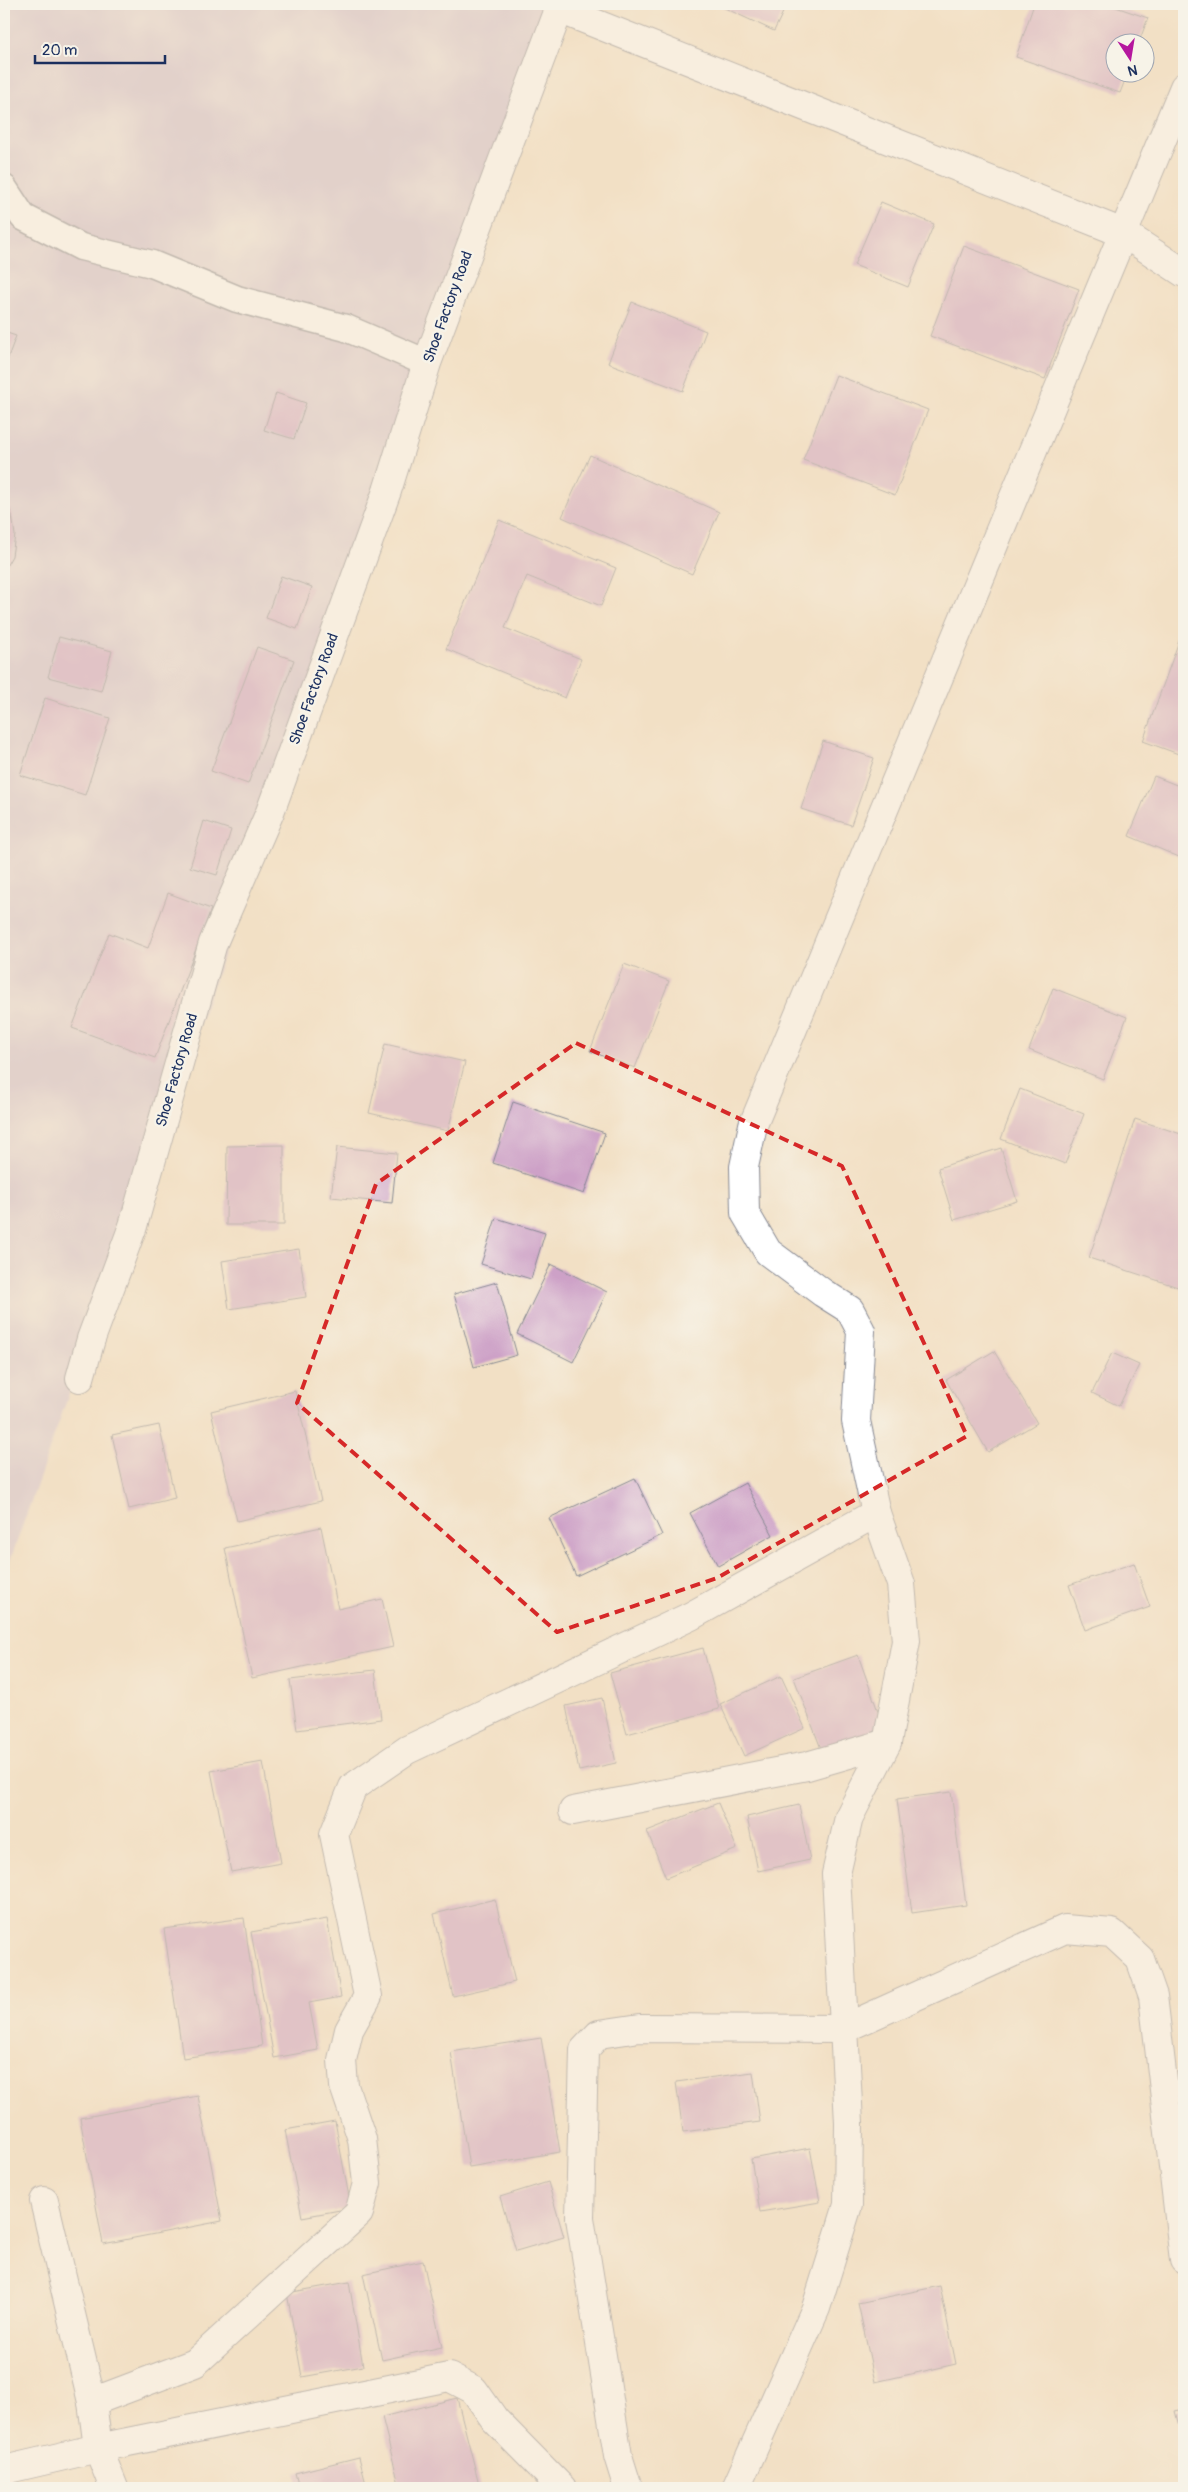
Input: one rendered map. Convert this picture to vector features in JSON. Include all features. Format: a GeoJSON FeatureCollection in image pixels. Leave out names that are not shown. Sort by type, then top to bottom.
{"type":"FeatureCollection","features":[{"type":"Feature","properties":{"kind":"street"},"geometry":{"type":"LineString","coordinates":[[560,6],[1123,232],[1184,273]]}},
{"type":"Feature","properties":{"kind":"street","name":"Shoe Factory Road"},"geometry":{"type":"LineString","coordinates":[[80,1378],[91,1340],[133,1226],[213,944],[270,812],[386,491],[428,363],[560,6]]}},
{"type":"Feature","properties":{"kind":"street"},"geometry":{"type":"LineString","coordinates":[[736,2488],[816,2308],[848,2205],[849,2123],[836,1874],[849,1817],[887,1743],[906,1641],[901,1584],[876,1513],[856,1421],[860,1331],[850,1310],[822,1293],[768,1252],[745,1213],[744,1167],[757,1116],[1184,87]]}},
{"type":"Feature","properties":{"kind":"street"},"geometry":{"type":"LineString","coordinates":[[92,2402],[195,2363],[359,2213],[367,2183],[362,2139],[344,2086],[342,2060],[349,2030],[368,1996],[334,1834],[353,1787],[407,1750],[691,1616],[876,1513]]}},
{"type":"Feature","properties":{"kind":"street"},"geometry":{"type":"LineString","coordinates":[[572,1811],[807,1766],[887,1743]]}},
{"type":"Feature","properties":{"kind":"street"},"geometry":{"type":"LineString","coordinates":[[628,2488],[618,2456],[580,2218],[584,2050],[599,2034],[640,2028],[843,2029],[1066,1929],[1112,1933],[1140,1959],[1153,1996],[1184,2260]]}},
{"type":"Feature","properties":{"kind":"street"},"geometry":{"type":"LineString","coordinates":[[44,2201],[92,2402],[98,2448],[114,2488]]}},
{"type":"Feature","properties":{"kind":"street"},"geometry":{"type":"LineString","coordinates":[[4,2470],[98,2448],[449,2377],[474,2390],[495,2420],[562,2488]]}},
{"type":"Feature","properties":{"kind":"lane"},"geometry":{"type":"LineString","coordinates":[[4,188],[23,217],[81,247],[152,264],[236,299],[346,328],[428,363]]}},
{"type":"Feature","properties":{"kind":"highlighted area"},"geometry":{"type":"Polygon","coordinates":[[[576,1043],[842,1166],[967,1436],[717,1578],[557,1632],[297,1403],[376,1184],[576,1043]]]}},
{"type":"Feature","properties":{"kind":"shaded area"},"geometry":{"type":"Polygon","coordinates":[[[4,4],[559,4],[4,1578],[4,4]]]}},
{"type":"Feature","properties":{"kind":"building"},"geometry":{"type":"Polygon","coordinates":[[[716,4],[787,4],[774,31],[716,4]]]}},
{"type":"Feature","properties":{"kind":"building"},"geometry":{"type":"Polygon","coordinates":[[[1034,4],[1107,4],[1148,18],[1143,32],[1106,32],[1106,82],[1124,82],[1120,93],[1016,57],[1034,4]]]}},
{"type":"Feature","properties":{"kind":"building"},"geometry":{"type":"Polygon","coordinates":[[[881,202],[934,224],[908,287],[854,265],[881,202]]]}},
{"type":"Feature","properties":{"kind":"building"},"geometry":{"type":"Polygon","coordinates":[[[964,246],[1079,289],[1045,379],[930,336],[964,246]]]}},
{"type":"Feature","properties":{"kind":"building"},"geometry":{"type":"Polygon","coordinates":[[[632,302],[706,331],[683,391],[608,363],[632,302]]]}},
{"type":"Feature","properties":{"kind":"building"},"geometry":{"type":"Polygon","coordinates":[[[4,332],[16,336],[4,368],[4,332]]]}},
{"type":"Feature","properties":{"kind":"building"},"geometry":{"type":"Polygon","coordinates":[[[836,375],[928,410],[895,495],[803,460],[836,375]]]}},
{"type":"Feature","properties":{"kind":"building"},"geometry":{"type":"Polygon","coordinates":[[[276,393],[306,403],[294,439],[264,430],[276,393]]]}},
{"type":"Feature","properties":{"kind":"building"},"geometry":{"type":"Polygon","coordinates":[[[590,455],[719,512],[692,574],[562,517],[590,455]]]}},
{"type":"Feature","properties":{"kind":"building"},"geometry":{"type":"Polygon","coordinates":[[[4,497],[12,515],[15,535],[12,556],[4,570],[4,497]]]}},
{"type":"Feature","properties":{"kind":"building"},"geometry":{"type":"Polygon","coordinates":[[[499,520],[616,568],[601,606],[527,576],[505,628],[581,659],[565,698],[446,649],[499,520]]]}},
{"type":"Feature","properties":{"kind":"building"},"geometry":{"type":"Polygon","coordinates":[[[281,576],[312,587],[297,629],[266,618],[281,576]]]}},
{"type":"Feature","properties":{"kind":"building"},"geometry":{"type":"Polygon","coordinates":[[[1184,627],[1184,756],[1143,741],[1184,627]]]}},
{"type":"Feature","properties":{"kind":"building"},"geometry":{"type":"Polygon","coordinates":[[[59,637],[112,651],[101,691],[48,677],[59,637]]]}},
{"type":"Feature","properties":{"kind":"building"},"geometry":{"type":"Polygon","coordinates":[[[257,647],[294,660],[248,784],[211,771],[257,647]]]}},
{"type":"Feature","properties":{"kind":"building"},"geometry":{"type":"Polygon","coordinates":[[[45,698],[110,718],[85,795],[20,775],[45,698]]]}},
{"type":"Feature","properties":{"kind":"building"},"geometry":{"type":"Polygon","coordinates":[[[823,741],[874,758],[851,825],[801,809],[823,741]]]}},
{"type":"Feature","properties":{"kind":"building"},"geometry":{"type":"Polygon","coordinates":[[[1154,776],[1184,788],[1184,844],[1179,857],[1129,836],[1154,776]]]}},
{"type":"Feature","properties":{"kind":"building"},"geometry":{"type":"Polygon","coordinates":[[[204,821],[231,830],[217,875],[190,867],[204,821]]]}},
{"type":"Feature","properties":{"kind":"building"},"geometry":{"type":"Polygon","coordinates":[[[168,893],[211,909],[155,1058],[72,1028],[109,933],[148,948],[168,893]]]}},
{"type":"Feature","properties":{"kind":"building"},"geometry":{"type":"Polygon","coordinates":[[[624,964],[669,981],[635,1068],[590,1051],[624,964]]]}},
{"type":"Feature","properties":{"kind":"building"},"geometry":{"type":"Polygon","coordinates":[[[1053,988],[1127,1017],[1103,1079],[1029,1050],[1053,988]]]}},
{"type":"Feature","properties":{"kind":"building"},"geometry":{"type":"Polygon","coordinates":[[[385,1044],[465,1062],[448,1131],[369,1113],[385,1044]]]}},
{"type":"Feature","properties":{"kind":"building"},"geometry":{"type":"Polygon","coordinates":[[[1020,1089],[1084,1114],[1065,1164],[1001,1139],[1020,1089]]]}},
{"type":"Feature","properties":{"kind":"building"},"geometry":{"type":"Polygon","coordinates":[[[513,1102],[605,1133],[584,1194],[493,1163],[513,1102]]]}},
{"type":"Feature","properties":{"kind":"building"},"geometry":{"type":"Polygon","coordinates":[[[1135,1119],[1184,1135],[1184,1289],[1089,1258],[1135,1119]]]}},
{"type":"Feature","properties":{"kind":"building"},"geometry":{"type":"Polygon","coordinates":[[[284,1145],[284,1225],[226,1225],[227,1146],[284,1145]]]}},
{"type":"Feature","properties":{"kind":"building"},"geometry":{"type":"Polygon","coordinates":[[[337,1147],[397,1153],[392,1203],[331,1197],[337,1147]]]}},
{"type":"Feature","properties":{"kind":"building"},"geometry":{"type":"Polygon","coordinates":[[[1001,1148],[1017,1201],[954,1220],[938,1168],[1001,1148]]]}},
{"type":"Feature","properties":{"kind":"building"},"geometry":{"type":"Polygon","coordinates":[[[496,1218],[545,1233],[531,1279],[481,1264],[496,1218]]]}},
{"type":"Feature","properties":{"kind":"building"},"geometry":{"type":"Polygon","coordinates":[[[299,1249],[306,1297],[229,1309],[222,1261],[299,1249]]]}},
{"type":"Feature","properties":{"kind":"building"},"geometry":{"type":"Polygon","coordinates":[[[551,1264],[607,1292],[573,1362],[517,1334],[551,1264]]]}},
{"type":"Feature","properties":{"kind":"building"},"geometry":{"type":"Polygon","coordinates":[[[497,1282],[517,1355],[474,1367],[454,1294],[497,1282]]]}},
{"type":"Feature","properties":{"kind":"building"},"geometry":{"type":"Polygon","coordinates":[[[994,1351],[1037,1423],[988,1452],[946,1380],[994,1351]]]}},
{"type":"Feature","properties":{"kind":"building"},"geometry":{"type":"Polygon","coordinates":[[[1112,1353],[1139,1365],[1119,1406],[1092,1393],[1112,1353]]]}},
{"type":"Feature","properties":{"kind":"building"},"geometry":{"type":"Polygon","coordinates":[[[295,1391],[321,1501],[237,1521],[211,1411],[295,1391]]]}},
{"type":"Feature","properties":{"kind":"building"},"geometry":{"type":"Polygon","coordinates":[[[159,1425],[175,1498],[129,1509],[112,1435],[159,1425]]]}},
{"type":"Feature","properties":{"kind":"building"},"geometry":{"type":"Polygon","coordinates":[[[635,1478],[662,1535],[576,1576],[549,1518],[635,1478]]]}},
{"type":"Feature","properties":{"kind":"building"},"geometry":{"type":"Polygon","coordinates":[[[745,1483],[773,1535],[718,1566],[690,1513],[745,1483]]]}},
{"type":"Feature","properties":{"kind":"building"},"geometry":{"type":"Polygon","coordinates":[[[321,1527],[338,1609],[382,1599],[393,1647],[252,1678],[225,1548],[321,1527]]]}},
{"type":"Feature","properties":{"kind":"building"},"geometry":{"type":"Polygon","coordinates":[[[1134,1563],[1150,1607],[1085,1630],[1069,1585],[1134,1563]]]}},
{"type":"Feature","properties":{"kind":"building"},"geometry":{"type":"Polygon","coordinates":[[[703,1648],[719,1709],[627,1734],[610,1673],[703,1648]]]}},
{"type":"Feature","properties":{"kind":"building"},"geometry":{"type":"Polygon","coordinates":[[[858,1655],[884,1728],[822,1751],[794,1678],[858,1655]]]}},
{"type":"Feature","properties":{"kind":"building"},"geometry":{"type":"Polygon","coordinates":[[[375,1670],[381,1719],[297,1730],[290,1680],[375,1670]]]}},
{"type":"Feature","properties":{"kind":"building"},"geometry":{"type":"Polygon","coordinates":[[[781,1676],[805,1728],[744,1756],[720,1704],[781,1676]]]}},
{"type":"Feature","properties":{"kind":"building"},"geometry":{"type":"Polygon","coordinates":[[[602,1698],[616,1763],[579,1771],[566,1706],[602,1698]]]}},
{"type":"Feature","properties":{"kind":"building"},"geometry":{"type":"Polygon","coordinates":[[[263,1762],[281,1863],[231,1872],[211,1771],[263,1762]]]}},
{"type":"Feature","properties":{"kind":"building"},"geometry":{"type":"Polygon","coordinates":[[[951,1792],[966,1905],[912,1913],[897,1799],[951,1792]]]}},
{"type":"Feature","properties":{"kind":"building"},"geometry":{"type":"Polygon","coordinates":[[[718,1803],[737,1849],[666,1878],[647,1831],[718,1803]]]}},
{"type":"Feature","properties":{"kind":"building"},"geometry":{"type":"Polygon","coordinates":[[[799,1805],[810,1860],[758,1871],[747,1817],[799,1805]]]}},
{"type":"Feature","properties":{"kind":"building"},"geometry":{"type":"Polygon","coordinates":[[[495,1899],[515,1982],[453,1996],[434,1914],[495,1899]]]}},
{"type":"Feature","properties":{"kind":"building"},"geometry":{"type":"Polygon","coordinates":[[[244,1918],[262,2046],[183,2058],[164,1929],[244,1918]]]}},
{"type":"Feature","properties":{"kind":"building"},"geometry":{"type":"Polygon","coordinates":[[[327,1919],[341,1997],[309,2003],[318,2050],[274,2058],[251,1932],[327,1919]]]}},
{"type":"Feature","properties":{"kind":"building"},"geometry":{"type":"Polygon","coordinates":[[[541,2038],[560,2152],[469,2167],[451,2052],[541,2038]]]}},
{"type":"Feature","properties":{"kind":"building"},"geometry":{"type":"Polygon","coordinates":[[[753,2072],[760,2122],[683,2132],[676,2082],[753,2072]]]}},
{"type":"Feature","properties":{"kind":"building"},"geometry":{"type":"Polygon","coordinates":[[[198,2096],[222,2221],[103,2244],[80,2118],[198,2096]]]}},
{"type":"Feature","properties":{"kind":"building"},"geometry":{"type":"Polygon","coordinates":[[[335,2121],[351,2208],[302,2217],[285,2130],[335,2121]]]}},
{"type":"Feature","properties":{"kind":"building"},"geometry":{"type":"Polygon","coordinates":[[[810,2148],[820,2202],[760,2212],[751,2159],[810,2148]]]}},
{"type":"Feature","properties":{"kind":"building"},"geometry":{"type":"Polygon","coordinates":[[[548,2182],[564,2237],[516,2251],[500,2197],[548,2182]]]}},
{"type":"Feature","properties":{"kind":"building"},"geometry":{"type":"Polygon","coordinates":[[[423,2261],[442,2347],[382,2360],[363,2274],[423,2261]]]}},
{"type":"Feature","properties":{"kind":"building"},"geometry":{"type":"Polygon","coordinates":[[[349,2282],[363,2366],[302,2377],[287,2293],[349,2282]]]}},
{"type":"Feature","properties":{"kind":"building"},"geometry":{"type":"Polygon","coordinates":[[[940,2286],[956,2364],[875,2382],[858,2303],[940,2286]]]}},
{"type":"Feature","properties":{"kind":"building"},"geometry":{"type":"Polygon","coordinates":[[[457,2398],[480,2488],[400,2488],[382,2417],[457,2398]]]}},
{"type":"Feature","properties":{"kind":"building"},"geometry":{"type":"Polygon","coordinates":[[[1184,2409],[1184,2445],[1175,2411],[1184,2409]]]}},
{"type":"Feature","properties":{"kind":"building"},"geometry":{"type":"Polygon","coordinates":[[[359,2457],[367,2488],[299,2488],[295,2473],[359,2457]]]}}]}
